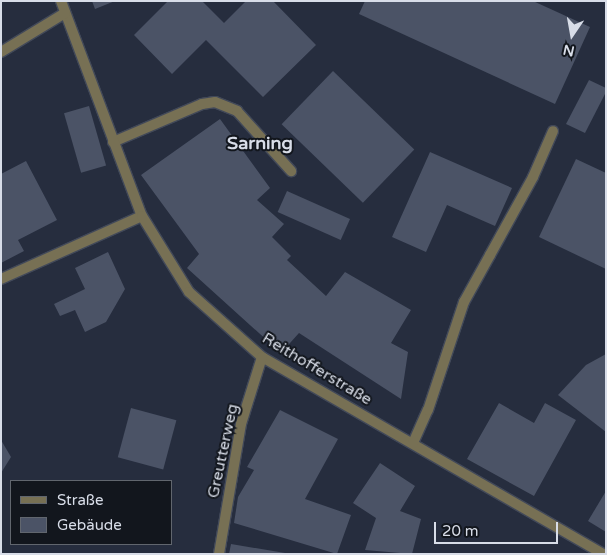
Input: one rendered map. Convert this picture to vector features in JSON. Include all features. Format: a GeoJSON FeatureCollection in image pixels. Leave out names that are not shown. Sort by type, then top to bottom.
{"type":"FeatureCollection","features":[{"type":"Feature","properties":{"kind":"street","name":"Reithofferstraße"},"geometry":{"type":"LineString","coordinates":[[61,1],[142,216],[189,292],[262,356],[603,554]]}},
{"type":"Feature","properties":{"kind":"street"},"geometry":{"type":"LineString","coordinates":[[1,52],[65,14]]}},
{"type":"Feature","properties":{"kind":"street"},"geometry":{"type":"LineString","coordinates":[[113,142],[202,104],[215,102],[237,111],[291,172]]}},
{"type":"Feature","properties":{"kind":"street"},"geometry":{"type":"LineString","coordinates":[[412,443],[428,410],[464,302],[533,177],[553,131]]}},
{"type":"Feature","properties":{"kind":"street"},"geometry":{"type":"LineString","coordinates":[[1,279],[142,216]]}},
{"type":"Feature","properties":{"kind":"street","name":"Greutterweg"},"geometry":{"type":"LineString","coordinates":[[218,554],[240,424],[262,356]]}},
{"type":"Feature","properties":{"kind":"building"},"geometry":{"type":"Polygon","coordinates":[[[92,1],[115,1],[95,9],[92,1]]]}},
{"type":"Feature","properties":{"kind":"building"},"geometry":{"type":"Polygon","coordinates":[[[168,1],[202,1],[224,23],[246,1],[273,1],[316,45],[263,97],[206,40],[172,74],[134,35],[168,1]]]}},
{"type":"Feature","properties":{"kind":"building"},"geometry":{"type":"Polygon","coordinates":[[[365,1],[533,1],[590,27],[555,104],[359,14],[365,1]]]}},
{"type":"Feature","properties":{"kind":"building"},"geometry":{"type":"Polygon","coordinates":[[[333,71],[414,149],[363,203],[282,124],[333,71]]]}},
{"type":"Feature","properties":{"kind":"building"},"geometry":{"type":"Polygon","coordinates":[[[589,80],[606,88],[606,92],[585,133],[566,124],[589,80]]]}},
{"type":"Feature","properties":{"kind":"building"},"geometry":{"type":"Polygon","coordinates":[[[89,106],[106,166],[81,173],[64,113],[89,106]]]}},
{"type":"Feature","properties":{"kind":"building"},"geometry":{"type":"Polygon","coordinates":[[[220,119],[270,188],[257,200],[284,224],[272,237],[291,256],[287,260],[326,296],[345,272],[411,310],[391,343],[408,352],[401,399],[299,333],[281,353],[187,268],[199,254],[141,175],[220,119]]]}},
{"type":"Feature","properties":{"kind":"building"},"geometry":{"type":"Polygon","coordinates":[[[430,152],[512,188],[495,226],[447,205],[426,252],[392,237],[430,152]]]}},
{"type":"Feature","properties":{"kind":"building"},"geometry":{"type":"Polygon","coordinates":[[[576,159],[606,173],[606,269],[539,237],[576,159]]]}},
{"type":"Feature","properties":{"kind":"building"},"geometry":{"type":"Polygon","coordinates":[[[26,161],[57,220],[18,240],[24,251],[1,263],[1,174],[26,161]]]}},
{"type":"Feature","properties":{"kind":"building"},"geometry":{"type":"Polygon","coordinates":[[[287,191],[350,219],[341,240],[278,212],[287,191]]]}},
{"type":"Feature","properties":{"kind":"building"},"geometry":{"type":"Polygon","coordinates":[[[108,252],[125,289],[106,322],[85,332],[75,310],[60,316],[54,304],[85,289],[75,268],[108,252]]]}},
{"type":"Feature","properties":{"kind":"building"},"geometry":{"type":"Polygon","coordinates":[[[606,354],[606,432],[558,395],[586,365],[606,354]]]}},
{"type":"Feature","properties":{"kind":"building"},"geometry":{"type":"Polygon","coordinates":[[[499,403],[534,423],[545,403],[576,420],[534,496],[467,459],[499,403]]]}},
{"type":"Feature","properties":{"kind":"building"},"geometry":{"type":"Polygon","coordinates":[[[131,408],[176,420],[163,469],[118,457],[131,408]]]}},
{"type":"Feature","properties":{"kind":"building"},"geometry":{"type":"Polygon","coordinates":[[[280,410],[338,439],[305,499],[351,515],[337,554],[234,523],[238,497],[254,470],[247,467],[280,410]]]}},
{"type":"Feature","properties":{"kind":"building"},"geometry":{"type":"Polygon","coordinates":[[[1,440],[11,457],[1,473],[1,440]]]}},
{"type":"Feature","properties":{"kind":"building"},"geometry":{"type":"Polygon","coordinates":[[[380,463],[415,486],[400,511],[421,519],[412,554],[365,550],[376,518],[353,503],[380,463]]]}},
{"type":"Feature","properties":{"kind":"building"},"geometry":{"type":"Polygon","coordinates":[[[606,491],[606,532],[588,521],[606,491]]]}},
{"type":"Feature","properties":{"kind":"building"},"geometry":{"type":"Polygon","coordinates":[[[231,544],[285,553],[285,554],[229,554],[231,544]]]}},
{"type":"Feature","properties":{"kind":"district","name":"Sarning"},"geometry":{"type":"Point","coordinates":[260,143]}}]}
